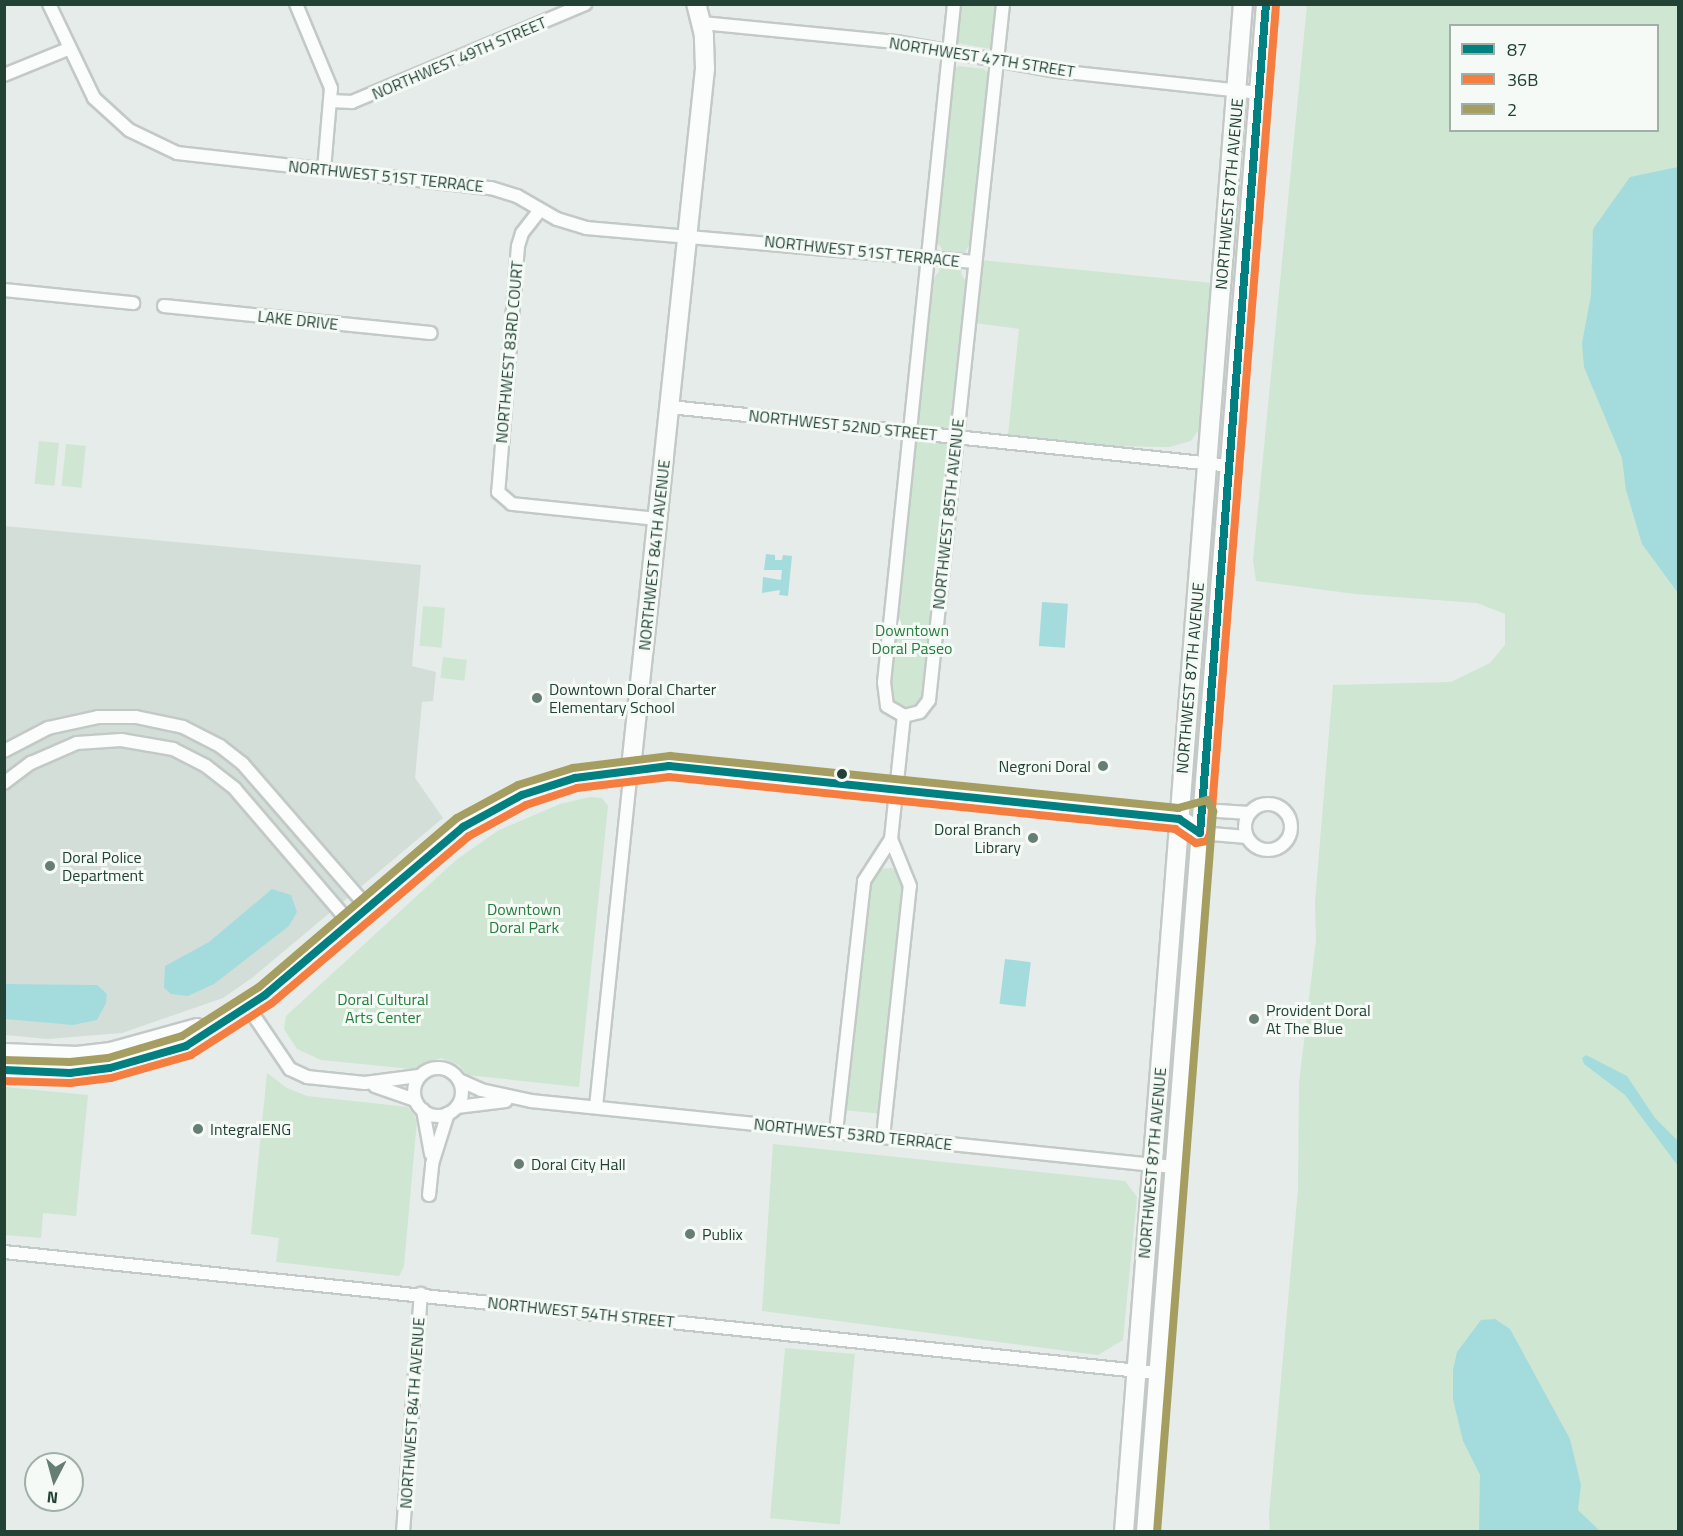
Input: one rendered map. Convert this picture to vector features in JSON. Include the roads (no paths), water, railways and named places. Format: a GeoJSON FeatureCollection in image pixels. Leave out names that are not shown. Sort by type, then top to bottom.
{"type":"FeatureCollection","features":[{"type":"Feature","properties":{"kind":"main road","name":"NORTHWEST 84TH AVENUE"},"geometry":{"type":"LineString","coordinates":[[632,768],[705,69],[702,23],[696,4]]}},
{"type":"Feature","properties":{"kind":"main road","name":"NORTHWEST 87TH AVENUE"},"geometry":{"type":"LineString","coordinates":[[1124,1532],[1243,4]]}},
{"type":"Feature","properties":{"kind":"main road","name":"NORTHWEST 87TH AVENUE"},"geometry":{"type":"LineString","coordinates":[[1146,1532],[1200,833],[1261,93],[1266,4]]}},
{"type":"Feature","properties":{"kind":"main road"},"geometry":{"type":"LineString","coordinates":[[4,1070],[70,1073],[110,1068],[175,1051],[248,1007],[463,827],[506,803],[558,783],[632,768],[669,766],[1179,819],[1203,810]]}},
{"type":"Feature","properties":{"kind":"main road"},"geometry":{"type":"LineString","coordinates":[[1179,819],[1200,833]]}},
{"type":"Feature","properties":{"kind":"main road"},"geometry":{"type":"LineString","coordinates":[[4,1053],[77,1056],[124,1050],[226,1020]]}},
{"type":"Feature","properties":{"kind":"main road"},"geometry":{"type":"LineString","coordinates":[[110,1068],[124,1050]]}},
{"type":"Feature","properties":{"kind":"street","name":"NORTHWEST 51ST TERRACE"},"geometry":{"type":"LineString","coordinates":[[49,4],[68,49],[94,98],[129,130],[177,153],[491,188],[586,228],[975,262]]}},
{"type":"Feature","properties":{"kind":"street"},"geometry":{"type":"LineString","coordinates":[[296,4],[329,84],[331,101],[324,169]]}},
{"type":"Feature","properties":{"kind":"street","name":"NORTHWEST 49TH STREET"},"geometry":{"type":"LineString","coordinates":[[331,101],[352,102],[585,4]]}},
{"type":"Feature","properties":{"kind":"street"},"geometry":{"type":"LineString","coordinates":[[836,1132],[864,881],[870,867],[891,839],[904,716],[887,706],[883,694],[954,4]]}},
{"type":"Feature","properties":{"kind":"street","name":"NORTHWEST 85TH AVENUE"},"geometry":{"type":"LineString","coordinates":[[904,716],[920,712],[929,700],[1003,4]]}},
{"type":"Feature","properties":{"kind":"street","name":"NORTHWEST 47TH STREET"},"geometry":{"type":"LineString","coordinates":[[702,23],[896,42],[997,62],[1261,93]]}},
{"type":"Feature","properties":{"kind":"street"},"geometry":{"type":"LineString","coordinates":[[4,75],[68,49]]}},
{"type":"Feature","properties":{"kind":"street","name":"NORTHWEST 83RD COURT"},"geometry":{"type":"LineString","coordinates":[[540,210],[522,233],[518,246],[498,492],[502,499],[512,504],[658,519]]}},
{"type":"Feature","properties":{"kind":"street"},"geometry":{"type":"LineString","coordinates":[[4,290],[133,303]]}},
{"type":"Feature","properties":{"kind":"street","name":"LAKE DRIVE"},"geometry":{"type":"LineString","coordinates":[[164,306],[431,333]]}},
{"type":"Feature","properties":{"kind":"street","name":"NORTHWEST 52ND STREET"},"geometry":{"type":"LineString","coordinates":[[670,407],[1231,466]]}},
{"type":"Feature","properties":{"kind":"street"},"geometry":{"type":"LineString","coordinates":[[4,751],[48,728],[81,719],[136,717],[183,727],[220,746],[242,763],[367,908]]}},
{"type":"Feature","properties":{"kind":"street"},"geometry":{"type":"LineString","coordinates":[[4,783],[31,763],[77,743],[121,740],[173,749],[206,766],[235,789],[350,922]]}},
{"type":"Feature","properties":{"kind":"street","name":"NORTHWEST 84TH AVENUE"},"geometry":{"type":"LineString","coordinates":[[596,1107],[632,768]]}},
{"type":"Feature","properties":{"kind":"street"},"geometry":{"type":"LineString","coordinates":[[1200,833],[1247,837],[1259,848],[1271,850],[1284,844],[1292,830],[1288,813],[1275,804],[1261,805],[1249,813],[1245,821],[1247,837]]}},
{"type":"Feature","properties":{"kind":"street"},"geometry":{"type":"LineString","coordinates":[[1203,810],[1249,813]]}},
{"type":"Feature","properties":{"kind":"street"},"geometry":{"type":"LineString","coordinates":[[884,1137],[910,886],[907,871],[891,839]]}},
{"type":"Feature","properties":{"kind":"street"},"geometry":{"type":"LineString","coordinates":[[870,867],[892,864],[907,871]]}},
{"type":"Feature","properties":{"kind":"street"},"geometry":{"type":"LineString","coordinates":[[248,1007],[290,1069],[307,1077],[365,1083],[415,1100],[423,1110],[435,1116],[452,1110]]}},
{"type":"Feature","properties":{"kind":"street"},"geometry":{"type":"LineString","coordinates":[[365,1083],[419,1076],[431,1068],[443,1068],[459,1080],[462,1094],[452,1110],[432,1164],[429,1195]]}},
{"type":"Feature","properties":{"kind":"street"},"geometry":{"type":"LineString","coordinates":[[415,1100],[414,1087],[419,1076]]}},
{"type":"Feature","properties":{"kind":"street","name":"NORTHWEST 53RD TERRACE"},"geometry":{"type":"LineString","coordinates":[[459,1080],[481,1090],[531,1101]]}},
{"type":"Feature","properties":{"kind":"street","name":"NORTHWEST 53RD TERRACE"},"geometry":{"type":"LineString","coordinates":[[452,1110],[480,1101],[531,1101],[1174,1167]]}},
{"type":"Feature","properties":{"kind":"street"},"geometry":{"type":"LineString","coordinates":[[423,1110],[432,1164]]}},
{"type":"Feature","properties":{"kind":"street","name":"NORTHWEST 54TH STREET"},"geometry":{"type":"LineString","coordinates":[[4,1252],[1158,1373]]}},
{"type":"Feature","properties":{"kind":"street","name":"NORTHWEST 84TH AVENUE"},"geometry":{"type":"LineString","coordinates":[[403,1532],[421,1294]]}},
{"type":"Feature","properties":{"kind":"water"},"geometry":{"type":"Polygon","coordinates":[[[1678,167],[1678,593],[1642,544],[1626,490],[1622,458],[1584,367],[1582,343],[1591,295],[1593,229],[1630,177],[1678,167]]]}},
{"type":"Feature","properties":{"kind":"water"},"geometry":{"type":"Polygon","coordinates":[[[766,554],[775,555],[775,560],[782,560],[783,555],[792,556],[788,596],[779,595],[780,590],[762,593],[763,577],[781,580],[782,570],[764,570],[766,554]]]}},
{"type":"Feature","properties":{"kind":"water"},"geometry":{"type":"Polygon","coordinates":[[[1042,602],[1068,604],[1065,648],[1039,646],[1042,602]]]}},
{"type":"Feature","properties":{"kind":"water"},"geometry":{"type":"Polygon","coordinates":[[[272,889],[291,895],[297,912],[289,926],[214,984],[188,996],[171,994],[164,988],[165,966],[209,942],[272,889]]]}},
{"type":"Feature","properties":{"kind":"water"},"geometry":{"type":"Polygon","coordinates":[[[1005,959],[1031,962],[1025,1007],[1000,1004],[1005,959]]]}},
{"type":"Feature","properties":{"kind":"water"},"geometry":{"type":"Polygon","coordinates":[[[5,984],[97,985],[107,994],[106,1003],[97,1020],[73,1025],[5,1019],[5,984]]]}},
{"type":"Feature","properties":{"kind":"water"},"geometry":{"type":"Polygon","coordinates":[[[1586,1055],[1627,1076],[1655,1118],[1678,1141],[1678,1166],[1625,1095],[1584,1064],[1582,1058],[1586,1055]]]}},
{"type":"Feature","properties":{"kind":"water"},"geometry":{"type":"Polygon","coordinates":[[[1495,1319],[1510,1329],[1570,1439],[1581,1485],[1578,1510],[1600,1531],[1479,1531],[1480,1475],[1463,1441],[1453,1399],[1453,1370],[1457,1352],[1481,1320],[1495,1319]]]}},
{"type":"Feature","properties":{"kind":"place","name":"Downtown Doral Charter Elementary School"},"geometry":{"type":"Point","coordinates":[537,698]}},
{"type":"Feature","properties":{"kind":"place","name":"Negroni Doral"},"geometry":{"type":"Point","coordinates":[1103,766]}},
{"type":"Feature","properties":{"kind":"place","name":"Doral Branch Library"},"geometry":{"type":"Point","coordinates":[1033,838]}},
{"type":"Feature","properties":{"kind":"place","name":"Doral Police Department"},"geometry":{"type":"Point","coordinates":[50,866]}},
{"type":"Feature","properties":{"kind":"place","name":"Provident Doral At The Blue"},"geometry":{"type":"Point","coordinates":[1254,1019]}},
{"type":"Feature","properties":{"kind":"place","name":"IntegralENG"},"geometry":{"type":"Point","coordinates":[198,1129]}},
{"type":"Feature","properties":{"kind":"place","name":"Doral City Hall"},"geometry":{"type":"Point","coordinates":[519,1164]}},
{"type":"Feature","properties":{"kind":"place","name":"Publix"},"geometry":{"type":"Point","coordinates":[690,1234]}},
{"type":"Feature","properties":{"kind":"park label","name":"Downtown Doral Paseo"},"geometry":{"type":"Point","coordinates":[912,639]}},
{"type":"Feature","properties":{"kind":"park label","name":"Downtown Doral Park"},"geometry":{"type":"Point","coordinates":[524,918]}},
{"type":"Feature","properties":{"kind":"park label","name":"Doral Cultural Arts Center"},"geometry":{"type":"Point","coordinates":[383,1008]}}]}
